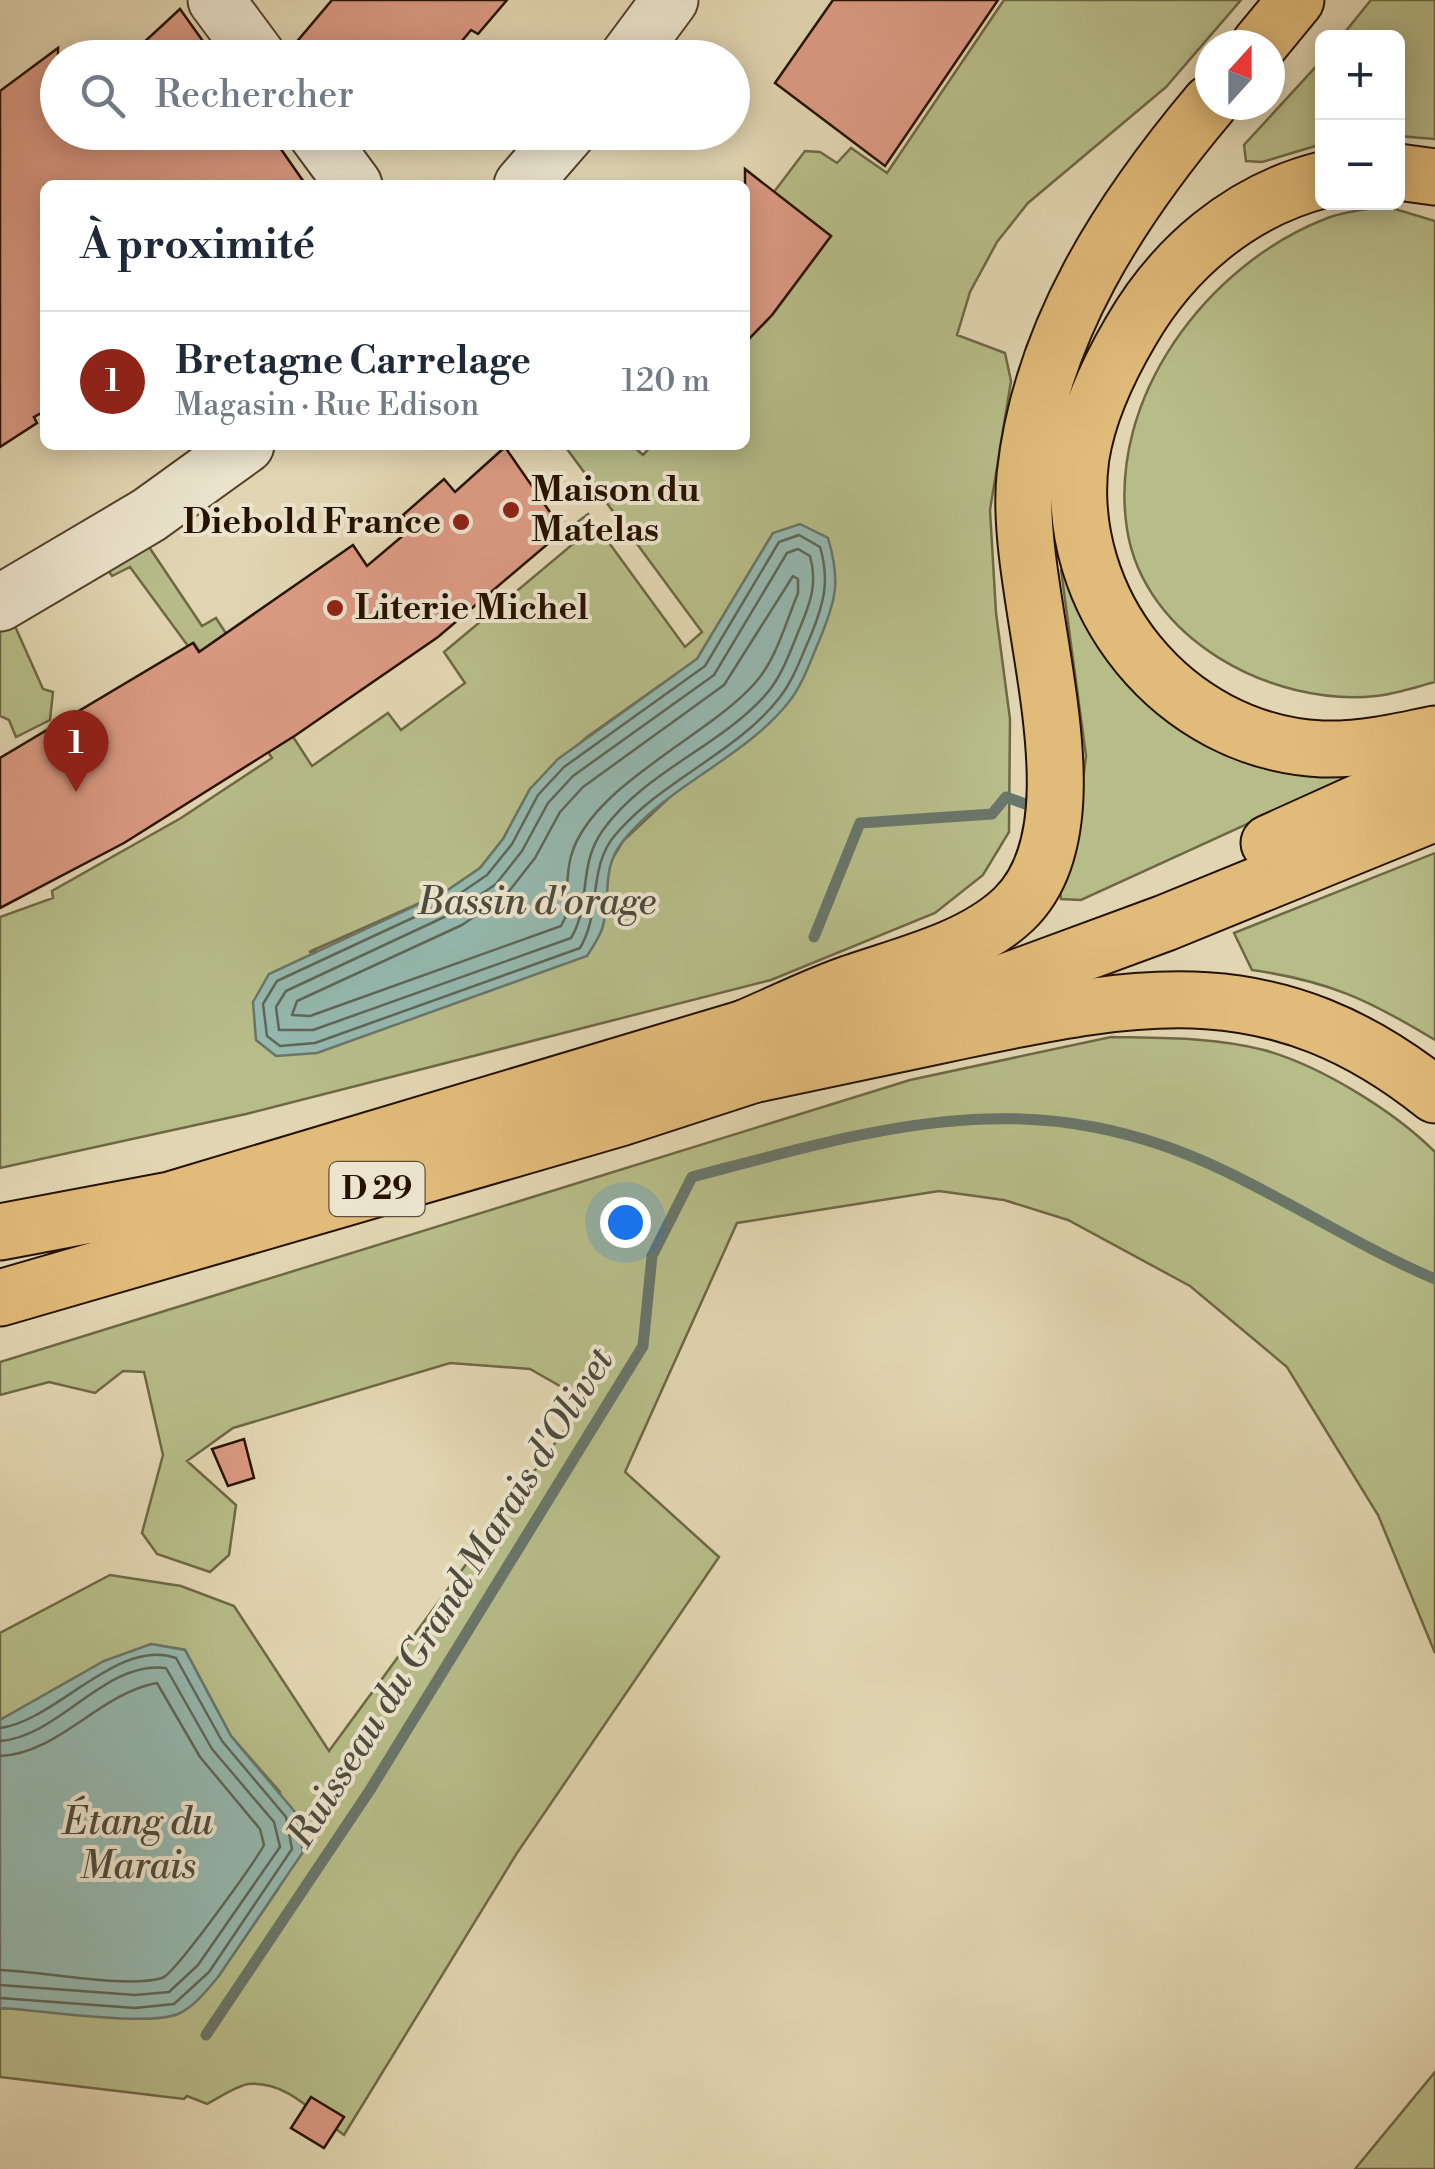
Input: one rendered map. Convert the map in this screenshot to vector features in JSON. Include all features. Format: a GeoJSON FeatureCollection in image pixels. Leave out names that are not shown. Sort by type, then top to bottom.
{"type":"FeatureCollection","features":[{"type":"Feature","properties":{"kind":"main road"},"geometry":{"type":"LineString","coordinates":[[1271,30],[1296,0]]}},
{"type":"Feature","properties":{"kind":"main road"},"geometry":{"type":"LineString","coordinates":[[749,1052],[991,926],[1034,886],[1048,858],[1054,834],[1056,769],[1023,539],[1025,476],[1036,418],[1068,316],[1104,248],[1146,181],[1196,120]]}},
{"type":"Feature","properties":{"kind":"main road"},"geometry":{"type":"LineString","coordinates":[[1405,173],[1435,177]]}},
{"type":"Feature","properties":{"kind":"main road"},"geometry":{"type":"LineString","coordinates":[[1315,183],[1273,198],[1206,238],[1170,273],[1143,310],[1094,404],[1082,456],[1079,502],[1084,545],[1094,578],[1133,650],[1157,677],[1204,713],[1246,732],[1319,748],[1357,749],[1435,734]]}},
{"type":"Feature","properties":{"kind":"main road","name":"D 29"},"geometry":{"type":"LineString","coordinates":[[0,1298],[620,1118],[847,1007],[1013,951],[1145,899],[1435,768]]}},
{"type":"Feature","properties":{"kind":"main road","name":"D 29"},"geometry":{"type":"LineString","coordinates":[[0,1232],[170,1200],[749,1052],[1166,924],[1435,813]]}},
{"type":"Feature","properties":{"kind":"main road"},"geometry":{"type":"LineString","coordinates":[[749,1052],[1172,996],[1251,1005],[1320,1026],[1402,1069],[1435,1095]]}},
{"type":"Feature","properties":{"kind":"street"},"geometry":{"type":"LineString","coordinates":[[216,0],[246,40]]}},
{"type":"Feature","properties":{"kind":"street"},"geometry":{"type":"LineString","coordinates":[[641,40],[670,0]]}},
{"type":"Feature","properties":{"kind":"street"},"geometry":{"type":"LineString","coordinates":[[328,150],[350,180]]}},
{"type":"Feature","properties":{"kind":"street"},"geometry":{"type":"LineString","coordinates":[[526,180],[552,150]]}},
{"type":"Feature","properties":{"kind":"street"},"geometry":{"type":"LineString","coordinates":[[0,603],[136,523],[239,450]]}},
{"type":"Feature","properties":{"kind":"green space"},"geometry":{"type":"Polygon","coordinates":[[[1004,0],[1241,0],[1215,30],[1195,30],[1195,53],[1166,87],[1028,203],[997,242],[970,292],[957,335],[1005,353],[1011,381],[990,510],[996,613],[1010,719],[1009,832],[983,875],[935,913],[771,980],[246,1114],[0,1168],[0,917],[53,898],[52,891],[181,818],[272,758],[194,643],[188,646],[130,567],[112,576],[103,563],[143,538],[202,626],[216,618],[312,766],[388,713],[401,730],[465,683],[444,652],[579,539],[572,526],[588,514],[685,647],[702,632],[568,450],[638,450],[643,455],[648,450],[750,450],[750,338],[773,314],[831,236],[774,192],[805,151],[820,152],[837,163],[851,148],[887,173],[1004,0]],[[773,533],[697,659],[587,737],[530,789],[503,839],[480,868],[445,892],[309,952],[602,929],[608,866],[623,841],[671,796],[773,533]]]}},
{"type":"Feature","properties":{"kind":"green space"},"geometry":{"type":"Polygon","coordinates":[[[1371,0],[1435,0],[1435,139],[1405,137],[1405,30],[1347,30],[1371,0]]]}},
{"type":"Feature","properties":{"kind":"green space"},"geometry":{"type":"Polygon","coordinates":[[[1315,68],[1315,146],[1262,162],[1246,161],[1244,145],[1267,120],[1285,120],[1285,100],[1315,68]]]}},
{"type":"Feature","properties":{"kind":"green space"},"geometry":{"type":"Polygon","coordinates":[[[1398,210],[1435,221],[1435,682],[1383,695],[1336,696],[1296,690],[1256,677],[1219,658],[1186,633],[1158,603],[1138,568],[1127,529],[1125,480],[1133,432],[1150,385],[1174,342],[1205,303],[1241,268],[1282,240],[1347,212],[1398,210]]]}},
{"type":"Feature","properties":{"kind":"green space"},"geometry":{"type":"Polygon","coordinates":[[[1069,565],[1126,675],[1389,759],[1081,900],[1061,899],[1060,891],[1074,852],[1086,756],[1061,570],[1069,565]]]}},
{"type":"Feature","properties":{"kind":"green space"},"geometry":{"type":"Polygon","coordinates":[[[10,615],[43,689],[53,692],[50,720],[16,737],[9,720],[0,716],[0,621],[10,615]]]}},
{"type":"Feature","properties":{"kind":"green space"},"geometry":{"type":"Polygon","coordinates":[[[1435,853],[1435,1040],[1348,994],[1252,970],[1234,933],[1435,853]]]}},
{"type":"Feature","properties":{"kind":"green space"},"geometry":{"type":"Polygon","coordinates":[[[1111,1037],[1227,1043],[1286,1057],[1356,1092],[1435,1152],[1435,1653],[1378,1515],[1287,1367],[1190,1286],[1068,1220],[1004,1200],[939,1191],[737,1223],[625,1472],[719,1557],[517,1853],[344,2135],[289,2094],[263,2085],[244,2085],[207,2104],[187,2096],[184,2099],[0,2077],[0,2008],[59,2011],[218,1977],[278,1889],[280,1792],[231,1736],[185,1650],[151,1644],[0,1720],[0,1633],[110,1575],[181,1586],[234,1606],[329,1751],[586,1401],[530,1369],[450,1363],[233,1428],[187,1461],[236,1505],[229,1555],[210,1572],[157,1554],[142,1533],[163,1455],[144,1372],[123,1371],[95,1393],[49,1382],[0,1395],[0,1362],[910,1080],[1111,1037]]]}},
{"type":"Feature","properties":{"kind":"green space"},"geometry":{"type":"Polygon","coordinates":[[[1435,2072],[1435,2169],[1355,2169],[1435,2072]]]}},
{"type":"Feature","properties":{"kind":"water","name":"Bassin d'orage"},"geometry":{"type":"Polygon","coordinates":[[[800,524],[828,538],[835,579],[829,614],[802,681],[770,723],[661,804],[623,841],[611,862],[602,929],[587,956],[317,1053],[276,1056],[256,1040],[253,1002],[269,974],[445,892],[480,868],[503,839],[530,789],[558,759],[697,659],[773,533],[800,524]]]}},
{"type":"Feature","properties":{"kind":"water","name":"Étang du Marais"},"geometry":{"type":"Polygon","coordinates":[[[151,1644],[185,1650],[231,1736],[295,1812],[303,1852],[218,1977],[195,2003],[178,2014],[142,2019],[0,2008],[0,1720],[104,1661],[151,1644]]]}},
{"type":"Feature","properties":{"kind":"building"},"geometry":{"type":"Polygon","coordinates":[[[332,0],[507,0],[478,34],[471,30],[463,40],[298,40],[332,0]]]}},
{"type":"Feature","properties":{"kind":"building"},"geometry":{"type":"Polygon","coordinates":[[[833,0],[998,0],[885,166],[775,83],[833,0]]]}},
{"type":"Feature","properties":{"kind":"building"},"geometry":{"type":"Polygon","coordinates":[[[180,9],[202,40],[146,40],[180,9]]]}},
{"type":"Feature","properties":{"kind":"building"},"geometry":{"type":"Polygon","coordinates":[[[40,61],[40,150],[282,150],[303,180],[40,180],[40,414],[34,417],[37,423],[0,447],[0,91],[40,61]]]}},
{"type":"Feature","properties":{"kind":"building"},"geometry":{"type":"Polygon","coordinates":[[[745,169],[831,236],[772,315],[750,338],[750,180],[745,180],[745,169]]]}},
{"type":"Feature","properties":{"kind":"building"},"geometry":{"type":"Polygon","coordinates":[[[502,450],[507,450],[563,531],[438,637],[296,735],[124,843],[0,908],[0,758],[193,643],[199,652],[353,545],[367,566],[412,528],[403,515],[444,479],[455,492],[502,450]]]}},
{"type":"Feature","properties":{"kind":"building"},"geometry":{"type":"Polygon","coordinates":[[[244,1439],[254,1478],[228,1486],[212,1449],[244,1439]]]}},
{"type":"Feature","properties":{"kind":"building"},"geometry":{"type":"Polygon","coordinates":[[[311,2097],[344,2117],[324,2148],[291,2128],[311,2097]]]}},
{"type":"Feature","properties":{"kind":"waterway","name":"Ruisseau du Grand Marais d'Olivet"},"geometry":{"type":"LineString","coordinates":[[814,937],[860,823],[992,814],[1006,797],[1034,807]]}},
{"type":"Feature","properties":{"kind":"waterway","name":"Ruisseau du Grand Marais d'Olivet"},"geometry":{"type":"LineString","coordinates":[[206,2035],[370,1790],[643,1346],[652,1256],[692,1177],[895,1128],[959,1120],[1023,1119],[1088,1126],[1155,1143],[1225,1171],[1435,1279]]}},
{"type":"Feature","properties":{"kind":"place","name":"Maison du Matelas"},"geometry":{"type":"Point","coordinates":[511,510]}},
{"type":"Feature","properties":{"kind":"place","name":"Diebold France"},"geometry":{"type":"Point","coordinates":[461,522]}},
{"type":"Feature","properties":{"kind":"place","name":"Literie Michel"},"geometry":{"type":"Point","coordinates":[335,608]}},
{"type":"Feature","properties":{"kind":"place","name":"Bretagne Carrelage"},"geometry":{"type":"Point","coordinates":[76,792]}}]}
